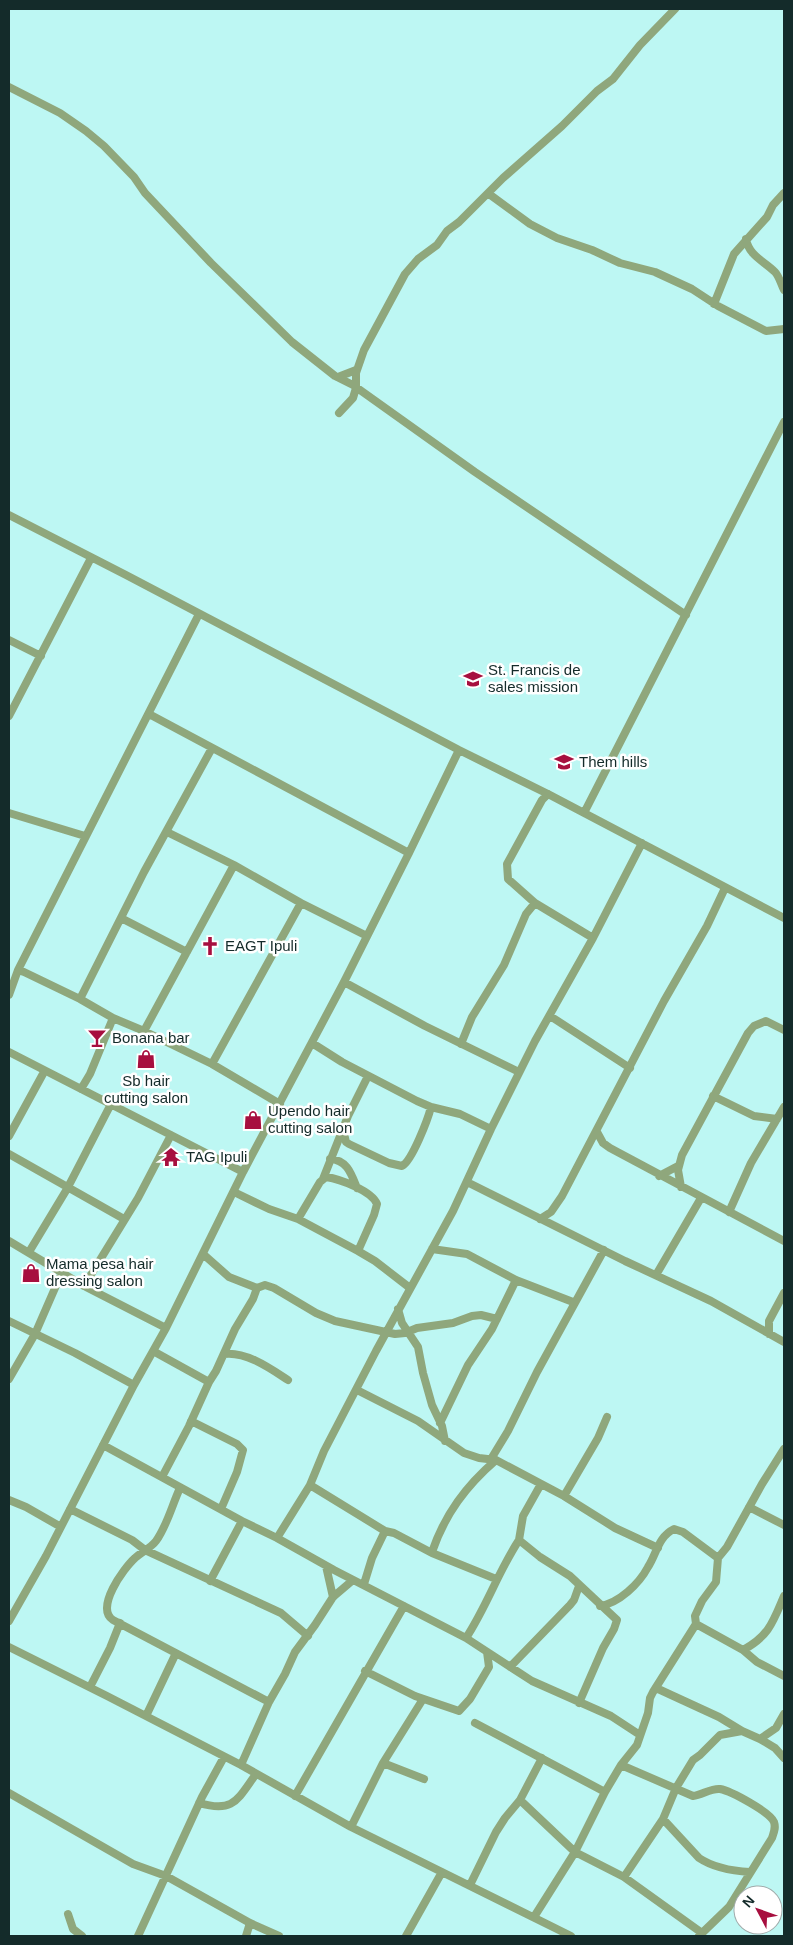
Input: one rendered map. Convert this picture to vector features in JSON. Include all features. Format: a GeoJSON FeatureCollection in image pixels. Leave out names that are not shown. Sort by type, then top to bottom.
{"type":"FeatureCollection","features":[{"type":"Feature","properties":{"kind":"street"},"geometry":{"type":"LineString","coordinates":[[339,413],[353,398],[356,388],[356,370],[369,338],[405,274],[418,259],[437,245],[450,228],[459,222],[504,178],[565,124],[597,91],[613,79],[640,45],[675,9]]}},
{"type":"Feature","properties":{"kind":"street"},"geometry":{"type":"LineString","coordinates":[[9,87],[60,113],[104,146],[134,177],[151,200],[211,263],[292,342],[338,377],[475,472],[686,615]]}},
{"type":"Feature","properties":{"kind":"street"},"geometry":{"type":"LineString","coordinates":[[714,304],[734,254],[784,193]]}},
{"type":"Feature","properties":{"kind":"street"},"geometry":{"type":"LineString","coordinates":[[489,194],[544,232],[620,263],[655,272],[692,289],[714,304],[766,331],[784,329]]}},
{"type":"Feature","properties":{"kind":"street"},"geometry":{"type":"LineString","coordinates":[[746,239],[749,248],[754,254],[776,274],[784,290]]}},
{"type":"Feature","properties":{"kind":"street"},"geometry":{"type":"LineString","coordinates":[[338,377],[356,370]]}},
{"type":"Feature","properties":{"kind":"street"},"geometry":{"type":"LineString","coordinates":[[584,813],[784,422]]}},
{"type":"Feature","properties":{"kind":"street"},"geometry":{"type":"LineString","coordinates":[[9,515],[784,918]]}},
{"type":"Feature","properties":{"kind":"street"},"geometry":{"type":"LineString","coordinates":[[9,716],[91,558]]}},
{"type":"Feature","properties":{"kind":"street"},"geometry":{"type":"LineString","coordinates":[[9,995],[18,970],[199,614]]}},
{"type":"Feature","properties":{"kind":"street"},"geometry":{"type":"LineString","coordinates":[[9,640],[41,656]]}},
{"type":"Feature","properties":{"kind":"street"},"geometry":{"type":"LineString","coordinates":[[148,714],[410,853]]}},
{"type":"Feature","properties":{"kind":"street"},"geometry":{"type":"LineString","coordinates":[[80,999],[144,872],[212,748]]}},
{"type":"Feature","properties":{"kind":"street"},"geometry":{"type":"LineString","coordinates":[[9,1622],[166,1328],[243,1172],[410,853],[460,750]]}},
{"type":"Feature","properties":{"kind":"street"},"geometry":{"type":"LineString","coordinates":[[548,794],[542,800],[507,864],[506,872],[510,882],[535,903],[593,938]]}},
{"type":"Feature","properties":{"kind":"street"},"geometry":{"type":"LineString","coordinates":[[9,813],[85,836]]}},
{"type":"Feature","properties":{"kind":"street"},"geometry":{"type":"LineString","coordinates":[[167,832],[234,865],[301,903],[367,936]]}},
{"type":"Feature","properties":{"kind":"street"},"geometry":{"type":"LineString","coordinates":[[277,1538],[310,1485],[324,1451],[386,1331],[467,1182],[490,1129],[642,843]]}},
{"type":"Feature","properties":{"kind":"street"},"geometry":{"type":"LineString","coordinates":[[144,1030],[234,865]]}},
{"type":"Feature","properties":{"kind":"street"},"geometry":{"type":"LineString","coordinates":[[540,1219],[551,1212],[556,1206],[597,1132],[664,1001],[707,926],[724,888]]}},
{"type":"Feature","properties":{"kind":"street"},"geometry":{"type":"LineString","coordinates":[[212,1064],[301,903]]}},
{"type":"Feature","properties":{"kind":"street"},"geometry":{"type":"LineString","coordinates":[[461,1044],[472,1017],[504,965],[526,914],[535,903]]}},
{"type":"Feature","properties":{"kind":"street"},"geometry":{"type":"LineString","coordinates":[[121,918],[187,952]]}},
{"type":"Feature","properties":{"kind":"street"},"geometry":{"type":"LineString","coordinates":[[18,970],[80,999],[113,1018],[144,1030],[212,1064],[280,1104]]}},
{"type":"Feature","properties":{"kind":"street"},"geometry":{"type":"LineString","coordinates":[[344,982],[461,1044],[520,1072]]}},
{"type":"Feature","properties":{"kind":"street"},"geometry":{"type":"LineString","coordinates":[[550,1016],[630,1068]]}},
{"type":"Feature","properties":{"kind":"street"},"geometry":{"type":"LineString","coordinates":[[81,1089],[90,1074],[113,1018]]}},
{"type":"Feature","properties":{"kind":"street"},"geometry":{"type":"LineString","coordinates":[[681,1187],[678,1166],[682,1155],[741,1044],[754,1026],[766,1021],[784,1030]]}},
{"type":"Feature","properties":{"kind":"street"},"geometry":{"type":"LineString","coordinates":[[312,1043],[368,1076],[431,1107],[460,1114],[490,1129]]}},
{"type":"Feature","properties":{"kind":"street"},"geometry":{"type":"LineString","coordinates":[[9,1052],[44,1072],[243,1172]]}},
{"type":"Feature","properties":{"kind":"street"},"geometry":{"type":"LineString","coordinates":[[9,1136],[44,1072]]}},
{"type":"Feature","properties":{"kind":"street"},"geometry":{"type":"LineString","coordinates":[[298,1219],[323,1179],[368,1076]]}},
{"type":"Feature","properties":{"kind":"street"},"geometry":{"type":"LineString","coordinates":[[713,1096],[754,1116],[777,1120]]}},
{"type":"Feature","properties":{"kind":"street"},"geometry":{"type":"LineString","coordinates":[[29,1252],[67,1189],[111,1104]]}},
{"type":"Feature","properties":{"kind":"street"},"geometry":{"type":"LineString","coordinates":[[343,1130],[346,1142],[349,1144],[389,1163],[402,1166],[406,1164],[411,1155],[431,1107]]}},
{"type":"Feature","properties":{"kind":"street"},"geometry":{"type":"LineString","coordinates":[[729,1212],[751,1163],[784,1107]]}},
{"type":"Feature","properties":{"kind":"street"},"geometry":{"type":"LineString","coordinates":[[597,1132],[606,1146],[659,1176],[784,1241]]}},
{"type":"Feature","properties":{"kind":"street"},"geometry":{"type":"LineString","coordinates":[[84,1286],[145,1184],[170,1135]]}},
{"type":"Feature","properties":{"kind":"street"},"geometry":{"type":"LineString","coordinates":[[588,1148],[606,1146]]}},
{"type":"Feature","properties":{"kind":"street"},"geometry":{"type":"LineString","coordinates":[[9,1154],[67,1189],[124,1219]]}},
{"type":"Feature","properties":{"kind":"street"},"geometry":{"type":"LineString","coordinates":[[330,1160],[338,1160],[346,1165],[357,1188]]}},
{"type":"Feature","properties":{"kind":"street"},"geometry":{"type":"LineString","coordinates":[[659,1176],[678,1166]]}},
{"type":"Feature","properties":{"kind":"street"},"geometry":{"type":"LineString","coordinates":[[323,1179],[330,1177],[357,1188],[368,1194],[377,1204],[358,1251]]}},
{"type":"Feature","properties":{"kind":"street"},"geometry":{"type":"LineString","coordinates":[[467,1182],[711,1301],[784,1342]]}},
{"type":"Feature","properties":{"kind":"street"},"geometry":{"type":"LineString","coordinates":[[234,1192],[269,1209],[298,1219],[358,1251],[410,1288]]}},
{"type":"Feature","properties":{"kind":"street"},"geometry":{"type":"LineString","coordinates":[[656,1275],[702,1198]]}},
{"type":"Feature","properties":{"kind":"street"},"geometry":{"type":"LineString","coordinates":[[9,1241],[84,1286],[166,1328]]}},
{"type":"Feature","properties":{"kind":"street"},"geometry":{"type":"LineString","coordinates":[[432,1249],[466,1254],[516,1280],[573,1302]]}},
{"type":"Feature","properties":{"kind":"street"},"geometry":{"type":"LineString","coordinates":[[432,1552],[442,1527],[462,1494],[493,1460],[573,1302],[604,1250]]}},
{"type":"Feature","properties":{"kind":"street"},"geometry":{"type":"LineString","coordinates":[[203,1254],[226,1275],[257,1288],[265,1285],[274,1288],[335,1322],[398,1334],[417,1328],[453,1323],[472,1316],[481,1315],[497,1319]]}},
{"type":"Feature","properties":{"kind":"street"},"geometry":{"type":"LineString","coordinates":[[9,1379],[35,1334],[62,1272]]}},
{"type":"Feature","properties":{"kind":"street"},"geometry":{"type":"LineString","coordinates":[[440,1423],[468,1365],[497,1319],[516,1280]]}},
{"type":"Feature","properties":{"kind":"street"},"geometry":{"type":"LineString","coordinates":[[162,1478],[257,1288]]}},
{"type":"Feature","properties":{"kind":"street"},"geometry":{"type":"LineString","coordinates":[[769,1334],[770,1321],[784,1293]]}},
{"type":"Feature","properties":{"kind":"street"},"geometry":{"type":"LineString","coordinates":[[398,1309],[408,1332],[418,1348],[419,1360],[432,1405],[445,1441]]}},
{"type":"Feature","properties":{"kind":"street"},"geometry":{"type":"LineString","coordinates":[[9,1320],[134,1385]]}},
{"type":"Feature","properties":{"kind":"street"},"geometry":{"type":"LineString","coordinates":[[153,1351],[209,1382]]}},
{"type":"Feature","properties":{"kind":"street"},"geometry":{"type":"LineString","coordinates":[[224,1354],[238,1354],[248,1358],[288,1380]]}},
{"type":"Feature","properties":{"kind":"street"},"geometry":{"type":"LineString","coordinates":[[357,1390],[418,1421],[464,1453],[493,1460],[564,1496],[615,1528],[658,1548]]}},
{"type":"Feature","properties":{"kind":"street"},"geometry":{"type":"LineString","coordinates":[[564,1496],[598,1438],[607,1418]]}},
{"type":"Feature","properties":{"kind":"street"},"geometry":{"type":"LineString","coordinates":[[191,1421],[237,1444],[243,1450],[237,1472],[221,1509]]}},
{"type":"Feature","properties":{"kind":"street"},"geometry":{"type":"LineString","coordinates":[[103,1445],[242,1522],[277,1538],[326,1566],[466,1638],[532,1681],[610,1716],[640,1735]]}},
{"type":"Feature","properties":{"kind":"street"},"geometry":{"type":"LineString","coordinates":[[534,1917],[575,1852],[620,1765],[632,1752],[648,1713],[650,1698],[696,1624],[695,1616],[702,1601],[716,1582],[718,1558],[727,1547],[784,1449]]}},
{"type":"Feature","properties":{"kind":"street"},"geometry":{"type":"LineString","coordinates":[[466,1638],[492,1593],[496,1579],[519,1540],[523,1516],[541,1484]]}},
{"type":"Feature","properties":{"kind":"street"},"geometry":{"type":"LineString","coordinates":[[310,1485],[385,1531],[496,1579]]}},
{"type":"Feature","properties":{"kind":"street"},"geometry":{"type":"LineString","coordinates":[[180,1488],[156,1541],[128,1565],[109,1599],[106,1609],[107,1614],[110,1618],[269,1702]]}},
{"type":"Feature","properties":{"kind":"street"},"geometry":{"type":"LineString","coordinates":[[9,1500],[26,1507],[61,1527]]}},
{"type":"Feature","properties":{"kind":"street"},"geometry":{"type":"LineString","coordinates":[[749,1507],[784,1525]]}},
{"type":"Feature","properties":{"kind":"street"},"geometry":{"type":"LineString","coordinates":[[70,1509],[132,1540],[145,1550],[281,1613],[308,1636]]}},
{"type":"Feature","properties":{"kind":"street"},"geometry":{"type":"LineString","coordinates":[[210,1581],[242,1522]]}},
{"type":"Feature","properties":{"kind":"street"},"geometry":{"type":"LineString","coordinates":[[600,1606],[608,1604],[630,1588],[648,1568],[660,1541],[666,1533],[674,1529],[683,1532],[718,1558]]}},
{"type":"Feature","properties":{"kind":"street"},"geometry":{"type":"LineString","coordinates":[[364,1584],[372,1558],[385,1531]]}},
{"type":"Feature","properties":{"kind":"street"},"geometry":{"type":"LineString","coordinates":[[519,1540],[540,1557],[570,1576],[600,1606],[615,1617],[617,1623],[603,1648],[579,1703]]}},
{"type":"Feature","properties":{"kind":"street"},"geometry":{"type":"LineString","coordinates":[[326,1566],[333,1597]]}},
{"type":"Feature","properties":{"kind":"street"},"geometry":{"type":"LineString","coordinates":[[241,1765],[269,1702],[295,1652],[308,1636],[333,1597],[353,1580]]}},
{"type":"Feature","properties":{"kind":"street"},"geometry":{"type":"LineString","coordinates":[[510,1667],[570,1605],[579,1586]]}},
{"type":"Feature","properties":{"kind":"street"},"geometry":{"type":"LineString","coordinates":[[744,1650],[759,1642],[767,1633],[784,1596]]}},
{"type":"Feature","properties":{"kind":"street"},"geometry":{"type":"LineString","coordinates":[[295,1796],[404,1606]]}},
{"type":"Feature","properties":{"kind":"street"},"geometry":{"type":"LineString","coordinates":[[90,1687],[110,1648],[120,1623]]}},
{"type":"Feature","properties":{"kind":"street"},"geometry":{"type":"LineString","coordinates":[[696,1624],[744,1650],[758,1662],[784,1676]]}},
{"type":"Feature","properties":{"kind":"street"},"geometry":{"type":"LineString","coordinates":[[9,1647],[241,1765],[351,1827],[572,1936]]}},
{"type":"Feature","properties":{"kind":"street"},"geometry":{"type":"LineString","coordinates":[[365,1671],[423,1699],[459,1711],[470,1699],[489,1667],[487,1652]]}},
{"type":"Feature","properties":{"kind":"street"},"geometry":{"type":"LineString","coordinates":[[146,1716],[176,1653]]}},
{"type":"Feature","properties":{"kind":"street"},"geometry":{"type":"LineString","coordinates":[[656,1688],[719,1717],[760,1739],[775,1748],[784,1758]]}},
{"type":"Feature","properties":{"kind":"street"},"geometry":{"type":"LineString","coordinates":[[351,1827],[383,1763],[423,1699]]}},
{"type":"Feature","properties":{"kind":"street"},"geometry":{"type":"LineString","coordinates":[[760,1739],[776,1728],[784,1714]]}},
{"type":"Feature","properties":{"kind":"street"},"geometry":{"type":"LineString","coordinates":[[475,1723],[605,1792]]}},
{"type":"Feature","properties":{"kind":"street"},"geometry":{"type":"LineString","coordinates":[[624,1877],[663,1819],[676,1788],[693,1760],[720,1735],[742,1730]]}},
{"type":"Feature","properties":{"kind":"street"},"geometry":{"type":"LineString","coordinates":[[138,1936],[199,1803],[224,1757]]}},
{"type":"Feature","properties":{"kind":"street"},"geometry":{"type":"LineString","coordinates":[[470,1886],[496,1832],[520,1800],[542,1758]]}},
{"type":"Feature","properties":{"kind":"street"},"geometry":{"type":"LineString","coordinates":[[383,1763],[424,1779]]}},
{"type":"Feature","properties":{"kind":"street"},"geometry":{"type":"LineString","coordinates":[[520,1800],[575,1852],[624,1877],[700,1934],[729,1907],[772,1838],[775,1829],[774,1823],[771,1818],[740,1798],[721,1789],[693,1796],[620,1765]]}},
{"type":"Feature","properties":{"kind":"street"},"geometry":{"type":"LineString","coordinates":[[199,1803],[217,1807],[230,1805],[244,1792],[256,1774]]}},
{"type":"Feature","properties":{"kind":"street"},"geometry":{"type":"LineString","coordinates":[[9,1793],[133,1864],[166,1876],[250,1923],[279,1936]]}},
{"type":"Feature","properties":{"kind":"street"},"geometry":{"type":"LineString","coordinates":[[663,1819],[699,1858],[707,1863],[736,1871],[750,1872]]}},
{"type":"Feature","properties":{"kind":"street"},"geometry":{"type":"LineString","coordinates":[[406,1936],[442,1872]]}},
{"type":"Feature","properties":{"kind":"street"},"geometry":{"type":"LineString","coordinates":[[68,1914],[74,1929],[82,1936]]}},
{"type":"Feature","properties":{"kind":"street"},"geometry":{"type":"LineString","coordinates":[[246,1936],[250,1923]]}},
{"type":"Feature","properties":{"kind":"place","name":"St. Francis de sales mission"},"geometry":{"type":"Point","coordinates":[473,679]}},
{"type":"Feature","properties":{"kind":"place","name":"Them hills"},"geometry":{"type":"Point","coordinates":[564,762]}},
{"type":"Feature","properties":{"kind":"place","name":"EAGT Ipuli"},"geometry":{"type":"Point","coordinates":[210,946]}},
{"type":"Feature","properties":{"kind":"place","name":"Bonana bar"},"geometry":{"type":"Point","coordinates":[97,1038]}},
{"type":"Feature","properties":{"kind":"place","name":"Sb hair cutting salon"},"geometry":{"type":"Point","coordinates":[146,1059]}},
{"type":"Feature","properties":{"kind":"place","name":"Upendo hair cutting salon"},"geometry":{"type":"Point","coordinates":[253,1120]}},
{"type":"Feature","properties":{"kind":"place","name":"TAG Ipuli"},"geometry":{"type":"Point","coordinates":[171,1157]}},
{"type":"Feature","properties":{"kind":"place","name":"Mama pesa hair dressing salon"},"geometry":{"type":"Point","coordinates":[31,1273]}}]}
